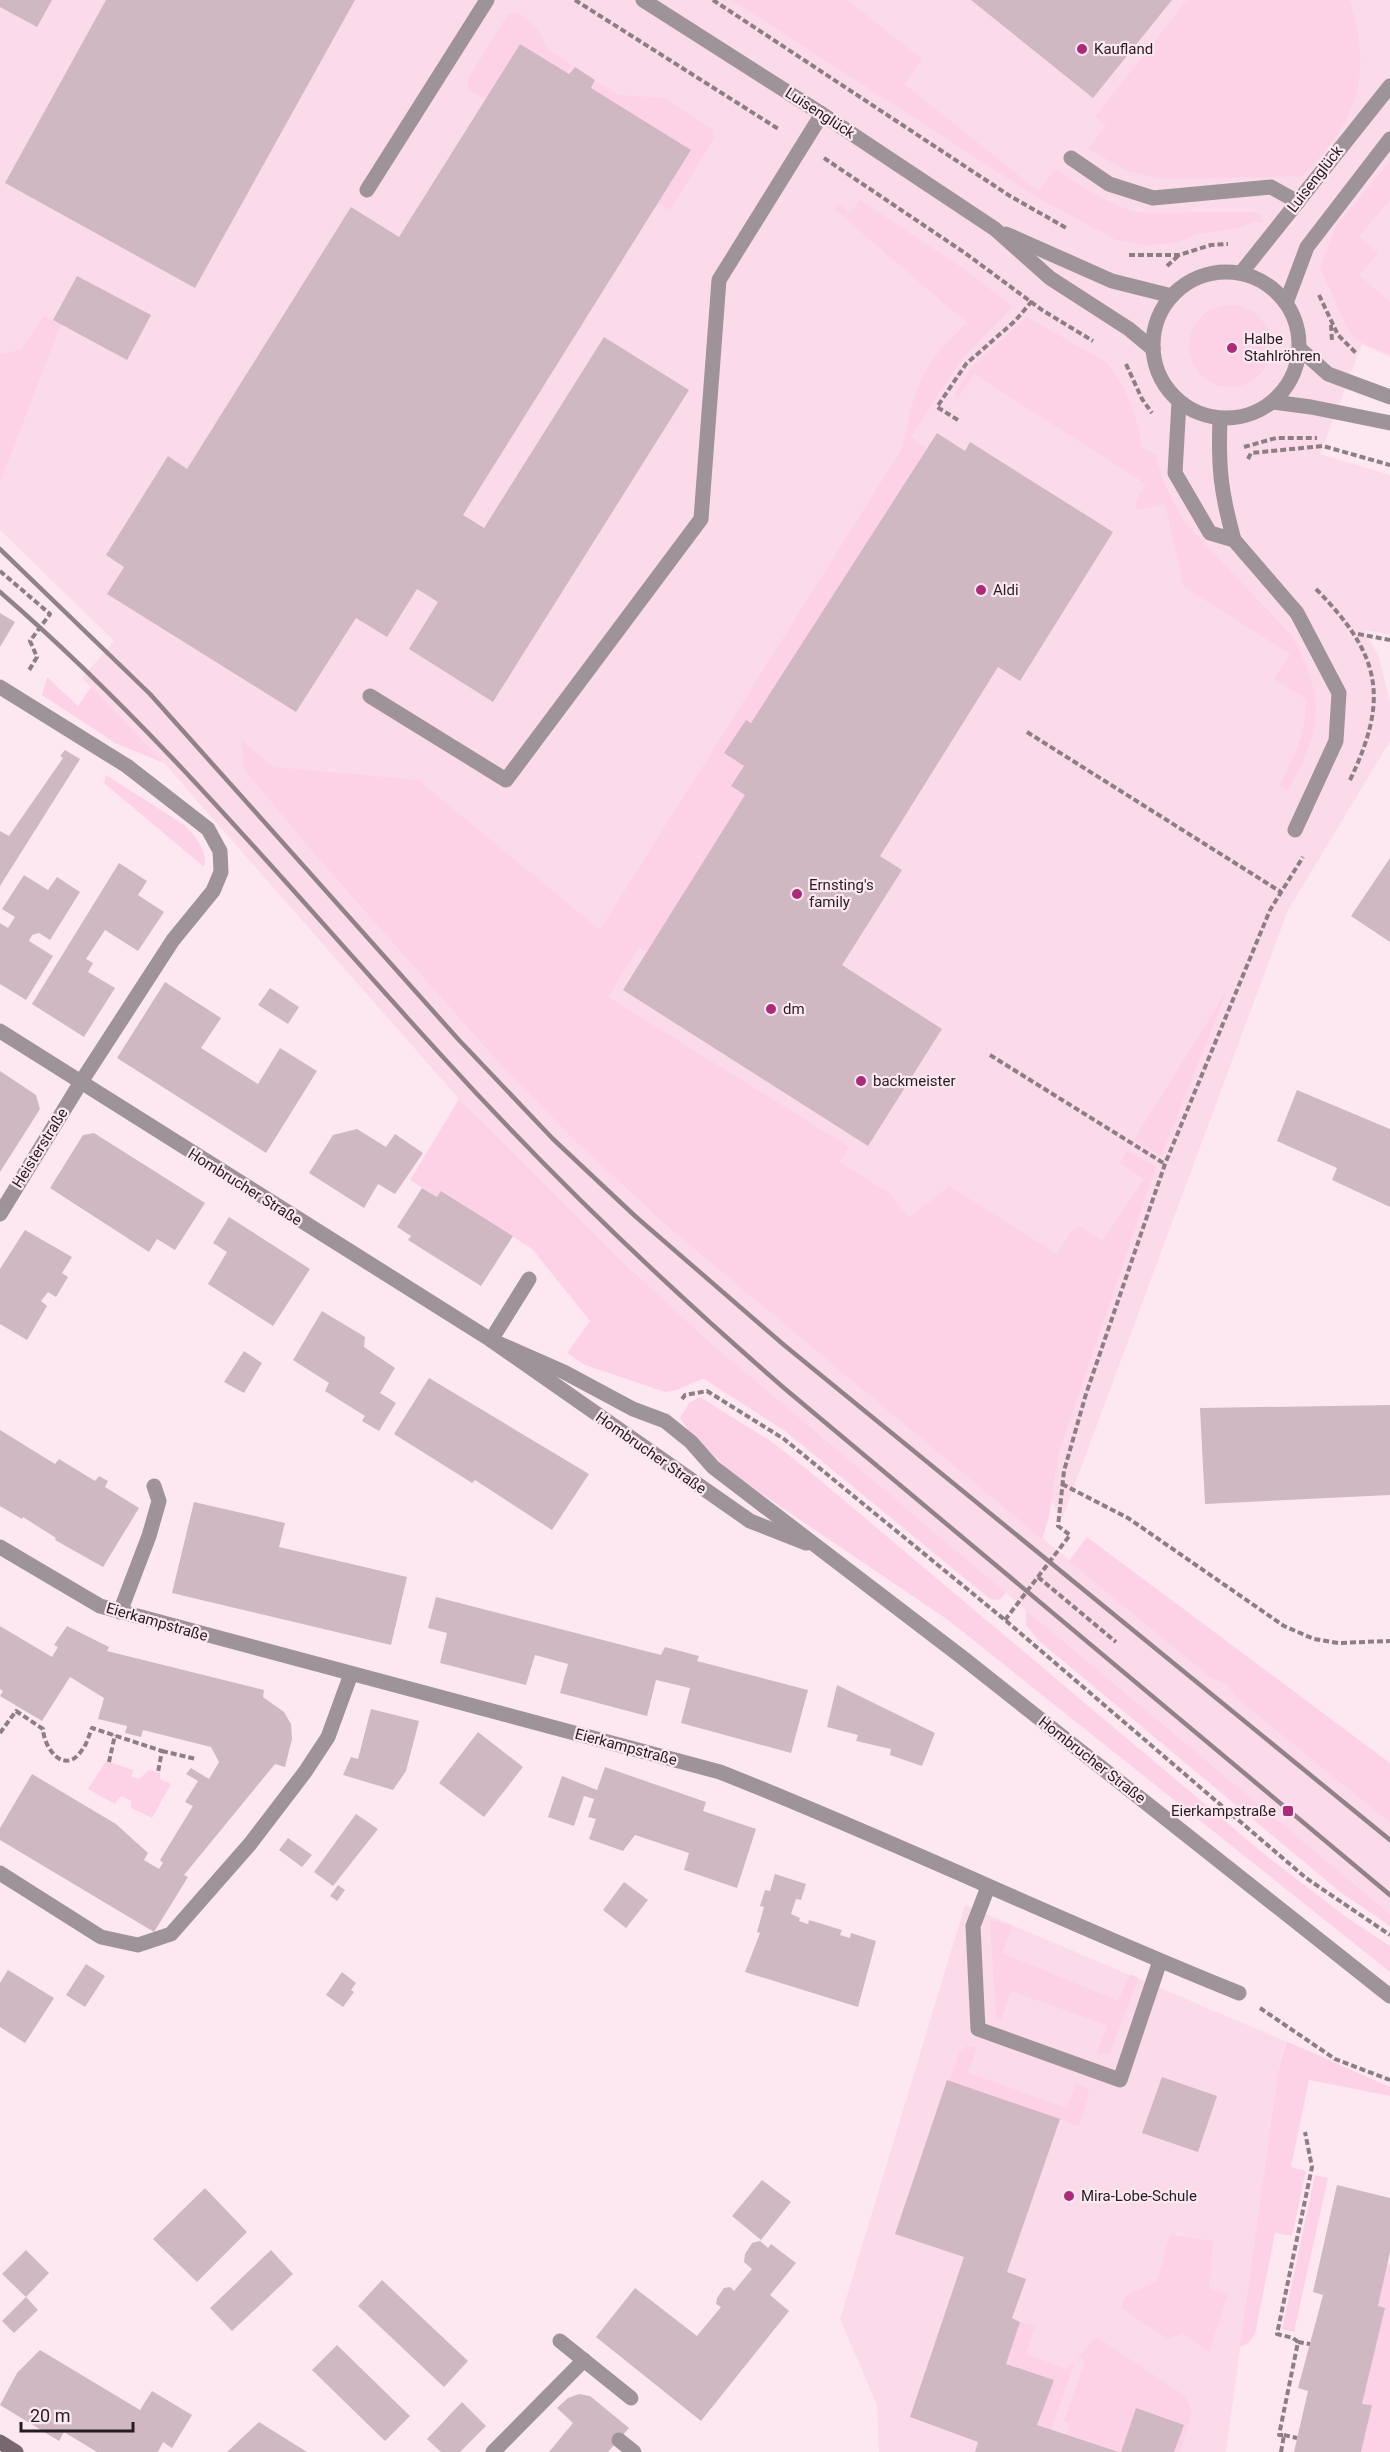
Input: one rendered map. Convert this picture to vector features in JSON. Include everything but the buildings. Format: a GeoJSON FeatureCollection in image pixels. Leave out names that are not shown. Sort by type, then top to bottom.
{"type":"FeatureCollection","features":[{"type":"Feature","properties":{"kind":"street"},"geometry":{"type":"LineString","coordinates":[[367,190],[487,0]]}},
{"type":"Feature","properties":{"kind":"street","name":"Luisenglück"},"geometry":{"type":"LineString","coordinates":[[643,0],[822,114],[994,229],[1050,278],[1129,329],[1152,349]]}},
{"type":"Feature","properties":{"kind":"street","name":"Luisenglück"},"geometry":{"type":"LineString","coordinates":[[1241,273],[1390,86]]}},
{"type":"Feature","properties":{"kind":"street"},"geometry":{"type":"LineString","coordinates":[[370,696],[506,780],[701,519],[719,280],[822,114]]}},
{"type":"Feature","properties":{"kind":"street"},"geometry":{"type":"LineString","coordinates":[[1286,303],[1297,268],[1307,247],[1390,140]]}},
{"type":"Feature","properties":{"kind":"street"},"geometry":{"type":"LineString","coordinates":[[1071,158],[1109,184],[1153,198],[1271,187],[1298,202]]}},
{"type":"Feature","properties":{"kind":"street","name":"Luisenglück"},"geometry":{"type":"LineString","coordinates":[[994,229],[1112,281],[1172,296]]}},
{"type":"Feature","properties":{"kind":"street"},"geometry":{"type":"LineString","coordinates":[[1220,272],[1241,273],[1263,282],[1286,303],[1298,328],[1300,349],[1294,375],[1273,402],[1258,412],[1242,417],[1220,419],[1201,414],[1179,402],[1163,383],[1152,349],[1157,319],[1172,296],[1184,285],[1201,276],[1220,272]]}},
{"type":"Feature","properties":{"kind":"street"},"geometry":{"type":"LineString","coordinates":[[1300,349],[1328,374],[1390,397]]}},
{"type":"Feature","properties":{"kind":"street"},"geometry":{"type":"LineString","coordinates":[[1179,402],[1175,473],[1210,533],[1234,540]]}},
{"type":"Feature","properties":{"kind":"street"},"geometry":{"type":"LineString","coordinates":[[1273,402],[1390,423]]}},
{"type":"Feature","properties":{"kind":"street"},"geometry":{"type":"LineString","coordinates":[[1220,419],[1218,448],[1221,494],[1234,540],[1297,613],[1339,693],[1336,741],[1295,830]]}},
{"type":"Feature","properties":{"kind":"street","name":"Heisterstraße"},"geometry":{"type":"LineString","coordinates":[[0,1214],[81,1082],[173,940],[213,891],[221,872],[218,843],[208,830],[127,766],[6,691]]}},
{"type":"Feature","properties":{"kind":"street","name":"Hombrucher Straße"},"geometry":{"type":"LineString","coordinates":[[0,1031],[491,1340],[750,1521],[820,1549]]}},
{"type":"Feature","properties":{"kind":"street"},"geometry":{"type":"LineString","coordinates":[[491,1340],[529,1279]]}},
{"type":"Feature","properties":{"kind":"street","name":"Hombrucher Straße"},"geometry":{"type":"LineString","coordinates":[[491,1340],[564,1372],[633,1409],[665,1421],[691,1442],[714,1467],[963,1658],[1390,1996]]}},
{"type":"Feature","properties":{"kind":"street"},"geometry":{"type":"LineString","coordinates":[[120,1612],[159,1501],[154,1486]]}},
{"type":"Feature","properties":{"kind":"street","name":"Eierkampstraße"},"geometry":{"type":"LineString","coordinates":[[0,1547],[100,1606],[720,1772],[802,1804],[988,1887],[1239,1993]]}},
{"type":"Feature","properties":{"kind":"street"},"geometry":{"type":"LineString","coordinates":[[0,1873],[101,1937],[138,1945],[171,1934],[250,1844],[305,1772],[328,1737],[351,1674]]}},
{"type":"Feature","properties":{"kind":"street"},"geometry":{"type":"LineString","coordinates":[[988,1887],[973,1926],[978,2029],[1120,2080],[1160,1961]]}},
{"type":"Feature","properties":{"kind":"street"},"geometry":{"type":"LineString","coordinates":[[560,2341],[631,2398]]}},
{"type":"Feature","properties":{"kind":"street"},"geometry":{"type":"LineString","coordinates":[[493,2452],[584,2360]]}},
{"type":"Feature","properties":{"kind":"street"},"geometry":{"type":"LineString","coordinates":[[619,2440],[634,2452]]}},
{"type":"Feature","properties":{"kind":"street"},"geometry":{"type":"LineString","coordinates":[[0,2442],[16,2452]]}},
{"type":"Feature","properties":{"kind":"path"},"geometry":{"type":"LineString","coordinates":[[575,0],[803,144],[965,253],[1042,310],[1102,345]]}},
{"type":"Feature","properties":{"kind":"path"},"geometry":{"type":"LineString","coordinates":[[713,0],[1010,196],[1076,234]]}},
{"type":"Feature","properties":{"kind":"path"},"geometry":{"type":"LineString","coordinates":[[1122,255],[1179,255],[1211,245],[1235,243],[1262,247]]}},
{"type":"Feature","properties":{"kind":"path"},"geometry":{"type":"LineString","coordinates":[[1297,268],[1318,292],[1338,335],[1359,356]]}},
{"type":"Feature","properties":{"kind":"path"},"geometry":{"type":"LineString","coordinates":[[958,420],[937,406],[966,364],[1016,321]]}},
{"type":"Feature","properties":{"kind":"path"},"geometry":{"type":"LineString","coordinates":[[1123,362],[1129,367],[1142,399],[1156,418],[1178,433]]}},
{"type":"Feature","properties":{"kind":"path"},"geometry":{"type":"LineString","coordinates":[[1218,448],[1244,447],[1276,438],[1328,438]]}},
{"type":"Feature","properties":{"kind":"path"},"geometry":{"type":"LineString","coordinates":[[1245,469],[1251,453],[1323,446],[1390,465]]}},
{"type":"Feature","properties":{"kind":"path"},"geometry":{"type":"LineString","coordinates":[[0,571],[50,614],[30,641],[37,657],[6,691]]}},
{"type":"Feature","properties":{"kind":"path"},"geometry":{"type":"LineString","coordinates":[[1357,634],[1390,640]]}},
{"type":"Feature","properties":{"kind":"path"},"geometry":{"type":"LineString","coordinates":[[1027,732],[1281,892]]}},
{"type":"Feature","properties":{"kind":"path"},"geometry":{"type":"LineString","coordinates":[[1005,1620],[1070,1535],[1058,1526],[1062,1484],[1086,1394],[1165,1164],[1270,910],[1313,842],[1295,830]]}},
{"type":"Feature","properties":{"kind":"path"},"geometry":{"type":"LineString","coordinates":[[990,1055],[1165,1164]]}},
{"type":"Feature","properties":{"kind":"path"},"geometry":{"type":"LineString","coordinates":[[665,1421],[686,1395],[706,1391],[784,1439],[1005,1620],[1306,1878],[1390,1935]]}},
{"type":"Feature","properties":{"kind":"path"},"geometry":{"type":"LineString","coordinates":[[1062,1484],[1128,1518],[1284,1626],[1314,1639],[1338,1643],[1390,1641]]}},
{"type":"Feature","properties":{"kind":"path"},"geometry":{"type":"LineString","coordinates":[[1038,1577],[1116,1642]]}},
{"type":"Feature","properties":{"kind":"path"},"geometry":{"type":"LineString","coordinates":[[0,1733],[16,1711],[43,1728],[44,1741],[48,1750],[55,1757],[65,1761],[74,1759],[82,1752],[92,1728],[196,1759]]}},
{"type":"Feature","properties":{"kind":"path"},"geometry":{"type":"LineString","coordinates":[[109,1762],[115,1735]]}},
{"type":"Feature","properties":{"kind":"path"},"geometry":{"type":"LineString","coordinates":[[158,1772],[162,1750]]}},
{"type":"Feature","properties":{"kind":"path"},"geometry":{"type":"LineString","coordinates":[[1239,1993],[1335,2059],[1390,2080]]}},
{"type":"Feature","properties":{"kind":"path"},"geometry":{"type":"LineString","coordinates":[[1305,2132],[1312,2167],[1277,2334],[1310,2344]]}},
{"type":"Feature","properties":{"kind":"path"},"geometry":{"type":"LineString","coordinates":[[1297,2438],[1279,2435],[1298,2342]]}},
{"type":"Feature","properties":{"kind":"path"},"geometry":{"type":"LineString","coordinates":[[1281,2452],[1284,2435]]}},
{"type":"Feature","properties":{"kind":"shaded area"},"geometry":{"type":"Polygon","coordinates":[[[0,0],[1390,0],[1390,357],[1362,344],[1320,454],[1390,475],[1390,634],[1363,630],[1378,654],[1390,703],[1390,741],[1288,910],[1062,1519],[990,1406],[287,769],[274,767],[241,741],[317,857],[490,1053],[573,1139],[669,1228],[1211,1678],[1227,1684],[1236,1698],[1390,1823],[1390,1914],[854,1466],[713,1345],[627,1266],[459,1099],[164,763],[82,678],[114,641],[0,530],[0,0]]]}},
{"type":"Feature","properties":{"kind":"shaded area"},"geometry":{"type":"Polygon","coordinates":[[[732,0],[847,0],[922,59],[904,84],[1038,191],[1056,169],[1098,196],[1131,210],[1143,213],[1254,212],[1260,215],[1264,223],[1255,222],[1238,228],[1198,234],[1174,243],[1143,245],[1116,240],[1035,196],[732,0]]]}},
{"type":"Feature","properties":{"kind":"shaded area"},"geometry":{"type":"Polygon","coordinates":[[[1187,0],[1350,0],[1360,52],[1360,75],[1356,96],[1337,135],[1303,176],[1160,179],[1128,171],[1088,149],[1106,126],[1095,117],[1187,0]]]}},
{"type":"Feature","properties":{"kind":"shaded area"},"geometry":{"type":"Polygon","coordinates":[[[518,12],[537,28],[549,51],[572,65],[566,73],[520,44],[485,99],[468,89],[468,79],[508,14],[518,12]]]}},
{"type":"Feature","properties":{"kind":"shaded area"},"geometry":{"type":"Polygon","coordinates":[[[597,82],[619,95],[665,98],[713,130],[714,138],[670,210],[658,203],[691,150],[592,89],[597,82]]]}},
{"type":"Feature","properties":{"kind":"shaded area"},"geometry":{"type":"Polygon","coordinates":[[[1390,161],[1390,200],[1359,236],[1378,253],[1359,275],[1390,302],[1390,355],[1362,343],[1350,334],[1320,267],[1336,227],[1390,161]]]}},
{"type":"Feature","properties":{"kind":"shaded area"},"geometry":{"type":"Polygon","coordinates":[[[860,200],[967,271],[1013,307],[961,360],[911,437],[926,448],[920,459],[751,723],[746,720],[725,753],[744,766],[731,786],[745,795],[647,952],[639,947],[608,997],[849,1147],[839,1162],[889,1193],[909,1218],[949,1186],[1057,1254],[1072,1230],[1075,1231],[1079,1226],[1102,1241],[1144,1179],[1120,1163],[1127,1150],[1156,1167],[1058,1454],[1049,1517],[1042,1539],[669,1228],[573,1139],[490,1053],[317,857],[244,769],[241,740],[274,767],[418,780],[600,930],[903,447],[916,393],[929,365],[951,338],[967,323],[834,209],[839,204],[850,213],[860,200]]]}},
{"type":"Feature","properties":{"kind":"shaded area"},"geometry":{"type":"Polygon","coordinates":[[[1230,305],[1246,308],[1259,317],[1268,330],[1271,346],[1268,362],[1259,375],[1246,384],[1230,387],[1214,384],[1201,375],[1192,362],[1189,346],[1192,330],[1201,317],[1214,308],[1230,305]]]}},
{"type":"Feature","properties":{"kind":"shaded area"},"geometry":{"type":"Polygon","coordinates":[[[44,316],[61,324],[0,482],[0,354],[21,350],[44,316]]]}},
{"type":"Feature","properties":{"kind":"shaded area"},"geometry":{"type":"Polygon","coordinates":[[[1027,317],[1104,361],[1112,370],[1119,379],[1129,401],[1142,447],[1156,455],[1168,491],[1186,524],[1291,635],[1310,677],[1315,695],[1316,713],[1308,750],[1287,791],[1279,785],[1299,744],[1306,711],[1306,699],[1274,679],[1290,654],[1184,587],[1165,504],[1137,510],[1135,502],[1146,484],[974,374],[958,398],[954,395],[971,368],[1027,317]]]}},
{"type":"Feature","properties":{"kind":"shaded area"},"geometry":{"type":"Polygon","coordinates":[[[47,677],[78,706],[91,687],[164,763],[117,744],[42,695],[47,677]]]}},
{"type":"Feature","properties":{"kind":"shaded area"},"geometry":{"type":"Polygon","coordinates":[[[106,775],[183,824],[196,838],[202,849],[204,867],[104,783],[106,775]]]}},
{"type":"Feature","properties":{"kind":"shaded area"},"geometry":{"type":"Polygon","coordinates":[[[1228,989],[1161,1156],[1134,1140],[1228,989]]]}},
{"type":"Feature","properties":{"kind":"shaded area"},"geometry":{"type":"Polygon","coordinates":[[[459,1099],[627,1266],[713,1345],[1006,1593],[999,1600],[990,1599],[785,1431],[704,1379],[665,1392],[585,1365],[567,1353],[590,1321],[532,1249],[442,1191],[437,1197],[410,1180],[459,1099]]]}},
{"type":"Feature","properties":{"kind":"shaded area"},"geometry":{"type":"Polygon","coordinates":[[[700,1397],[772,1442],[808,1470],[1263,1853],[1346,1917],[1390,1946],[1390,1972],[948,1620],[731,1473],[690,1432],[680,1418],[689,1403],[700,1397]]]}},
{"type":"Feature","properties":{"kind":"shaded area"},"geometry":{"type":"Polygon","coordinates":[[[1087,1537],[1390,1763],[1390,1823],[1236,1698],[1227,1684],[1211,1678],[1069,1561],[1087,1537]]]}},
{"type":"Feature","properties":{"kind":"shaded area"},"geometry":{"type":"Polygon","coordinates":[[[1026,1610],[1390,1914],[1390,1926],[1340,1892],[1038,1640],[1026,1625],[1026,1610]]]}},
{"type":"Feature","properties":{"kind":"shaded area"},"geometry":{"type":"Polygon","coordinates":[[[106,1761],[133,1770],[132,1777],[139,1779],[149,1770],[160,1773],[160,1779],[171,1784],[152,1818],[131,1808],[131,1801],[121,1796],[115,1804],[88,1789],[106,1761]]]}},
{"type":"Feature","properties":{"kind":"shaded area","name":"Mira-Lobe-Schule"},"geometry":{"type":"Polygon","coordinates":[[[965,1905],[1285,2041],[1278,2073],[1226,2452],[879,2452],[877,2405],[840,2319],[965,1905]]]}},
{"type":"Feature","properties":{"kind":"shaded area"},"geometry":{"type":"Polygon","coordinates":[[[990,1920],[1013,1926],[1002,1953],[1118,2001],[1130,1974],[1138,1978],[1110,2053],[1097,2054],[1107,2025],[1011,1991],[1001,2020],[996,2017],[990,1920]]]}},
{"type":"Feature","properties":{"kind":"shaded area"},"geometry":{"type":"Polygon","coordinates":[[[1286,2041],[1390,2087],[1390,2096],[1309,2080],[1291,2167],[1306,2171],[1292,2236],[1275,2233],[1255,2334],[1248,2343],[1240,2347],[1278,2073],[1286,2041]]]}},
{"type":"Feature","properties":{"kind":"shaded area"},"geometry":{"type":"Polygon","coordinates":[[[967,2046],[977,2047],[968,2073],[1067,2108],[1076,2083],[1087,2088],[1089,2095],[1079,2126],[950,2081],[959,2053],[967,2046]]]}},
{"type":"Feature","properties":{"kind":"shaded area"},"geometry":{"type":"Polygon","coordinates":[[[1315,2175],[1328,2178],[1294,2332],[1282,2329],[1315,2175]]]}},
{"type":"Feature","properties":{"kind":"shaded area"},"geometry":{"type":"Polygon","coordinates":[[[1170,2235],[1213,2241],[1209,2288],[1228,2294],[1209,2352],[1183,2333],[1168,2339],[1121,2308],[1125,2296],[1157,2281],[1170,2235]]]}},
{"type":"Feature","properties":{"kind":"shaded area"},"geometry":{"type":"Polygon","coordinates":[[[1387,2263],[1390,2264],[1390,2452],[1361,2452],[1371,2405],[1362,2404],[1385,2308],[1378,2306],[1387,2263]]]}},
{"type":"Feature","properties":{"kind":"shaded area"},"geometry":{"type":"Polygon","coordinates":[[[1020,2322],[1035,2326],[1026,2354],[1067,2369],[1074,2365],[1051,2430],[1037,2425],[1053,2380],[1006,2364],[1020,2322]]]}},
{"type":"Feature","properties":{"kind":"shaded area"},"geometry":{"type":"Polygon","coordinates":[[[1098,2338],[1185,2396],[1192,2412],[1180,2452],[1174,2452],[1183,2425],[1136,2409],[1121,2452],[1067,2434],[1070,2424],[1064,2421],[1085,2361],[1078,2358],[1093,2340],[1098,2338]]]}},
{"type":"Feature","properties":{"kind":"railway"},"geometry":{"type":"LineString","coordinates":[[0,549],[150,694],[458,1039],[553,1139],[635,1216],[784,1345],[1390,1840]]}},
{"type":"Feature","properties":{"kind":"railway"},"geometry":{"type":"LineString","coordinates":[[0,592],[117,701],[173,759],[482,1100],[651,1268],[784,1388],[1390,1895]]}},
{"type":"Feature","properties":{"kind":"place","name":"Kaufland"},"geometry":{"type":"Point","coordinates":[1082,49]}},
{"type":"Feature","properties":{"kind":"place","name":"Halbe Stahlröhren"},"geometry":{"type":"Point","coordinates":[1232,348]}},
{"type":"Feature","properties":{"kind":"place","name":"Aldi"},"geometry":{"type":"Point","coordinates":[981,590]}},
{"type":"Feature","properties":{"kind":"place","name":"Ernsting's family"},"geometry":{"type":"Point","coordinates":[797,894]}},
{"type":"Feature","properties":{"kind":"place","name":"dm"},"geometry":{"type":"Point","coordinates":[771,1009]}},
{"type":"Feature","properties":{"kind":"place","name":"backmeister"},"geometry":{"type":"Point","coordinates":[861,1081]}},
{"type":"Feature","properties":{"kind":"place","name":"Eierkampstraße"},"geometry":{"type":"Point","coordinates":[1288,1811]}},
{"type":"Feature","properties":{"kind":"place","name":"Mira-Lobe-Schule"},"geometry":{"type":"Point","coordinates":[1069,2196]}}]}
